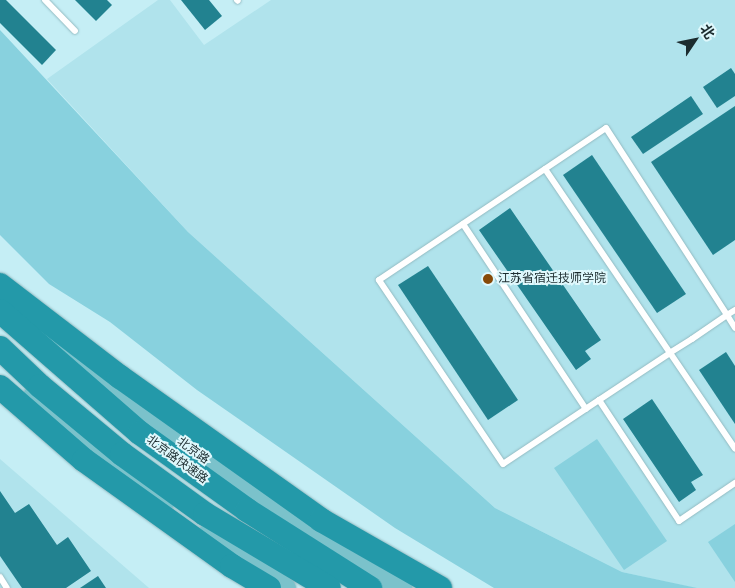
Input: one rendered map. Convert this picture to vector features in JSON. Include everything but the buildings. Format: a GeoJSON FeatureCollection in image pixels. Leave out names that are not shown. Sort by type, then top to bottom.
{"type":"FeatureCollection","features":[{"type":"Feature","properties":{"kind":"highway"},"geometry":{"type":"LineString","coordinates":[[0,285],[120,377],[321,520],[440,588]]}},
{"type":"Feature","properties":{"kind":"highway","name":"北京路快速路"},"geometry":{"type":"LineString","coordinates":[[0,311],[140,433],[247,510],[370,588]]}},
{"type":"Feature","properties":{"kind":"highway"},"geometry":{"type":"LineString","coordinates":[[0,348],[40,386],[122,454],[204,514],[329,588]]}},
{"type":"Feature","properties":{"kind":"highway"},"geometry":{"type":"LineString","coordinates":[[0,387],[84,460],[232,566],[269,588]]}},
{"type":"Feature","properties":{"kind":"main road","name":"北京路"},"geometry":{"type":"LineString","coordinates":[[0,292],[105,387],[290,522],[402,588]]}},
{"type":"Feature","properties":{"kind":"main road"},"geometry":{"type":"LineString","coordinates":[[0,363],[78,435],[168,508],[286,588]]}},
{"type":"Feature","properties":{"kind":"lane"},"geometry":{"type":"LineString","coordinates":[[45,0],[76,31]]}},
{"type":"Feature","properties":{"kind":"lane"},"geometry":{"type":"LineString","coordinates":[[735,310],[727,315],[503,464],[379,280],[606,128],[727,315],[735,328]]}},
{"type":"Feature","properties":{"kind":"lane"},"geometry":{"type":"LineString","coordinates":[[545,169],[735,449]]}},
{"type":"Feature","properties":{"kind":"lane"},"geometry":{"type":"LineString","coordinates":[[463,224],[586,409]]}},
{"type":"Feature","properties":{"kind":"lane"},"geometry":{"type":"LineString","coordinates":[[599,400],[679,521],[735,483]]}},
{"type":"Feature","properties":{"kind":"lane"},"geometry":{"type":"LineString","coordinates":[[0,577],[7,588]]}},
{"type":"Feature","properties":{"kind":"shaded area","name":"江苏省宿迁技师学院"},"geometry":{"type":"Polygon","coordinates":[[[158,0],[170,0],[204,45],[271,0],[735,0],[735,588],[695,588],[622,572],[495,508],[188,232],[47,79],[158,0]]]}},
{"type":"Feature","properties":{"kind":"shaded area"},"geometry":{"type":"Polygon","coordinates":[[[0,30],[188,232],[495,508],[622,572],[697,588],[494,588],[395,528],[197,390],[110,322],[49,284],[0,235],[0,30]]]}},
{"type":"Feature","properties":{"kind":"shaded area"},"geometry":{"type":"Polygon","coordinates":[[[597,439],[667,541],[624,570],[554,468],[597,439]]]}},
{"type":"Feature","properties":{"kind":"shaded area"},"geometry":{"type":"Polygon","coordinates":[[[0,459],[149,588],[0,588],[0,459]]]}},
{"type":"Feature","properties":{"kind":"shaded area"},"geometry":{"type":"Polygon","coordinates":[[[735,524],[735,582],[708,542],[735,524]]]}},
{"type":"Feature","properties":{"kind":"place","name":"江苏省宿迁技师学院"},"geometry":{"type":"Point","coordinates":[488,279]}}]}
